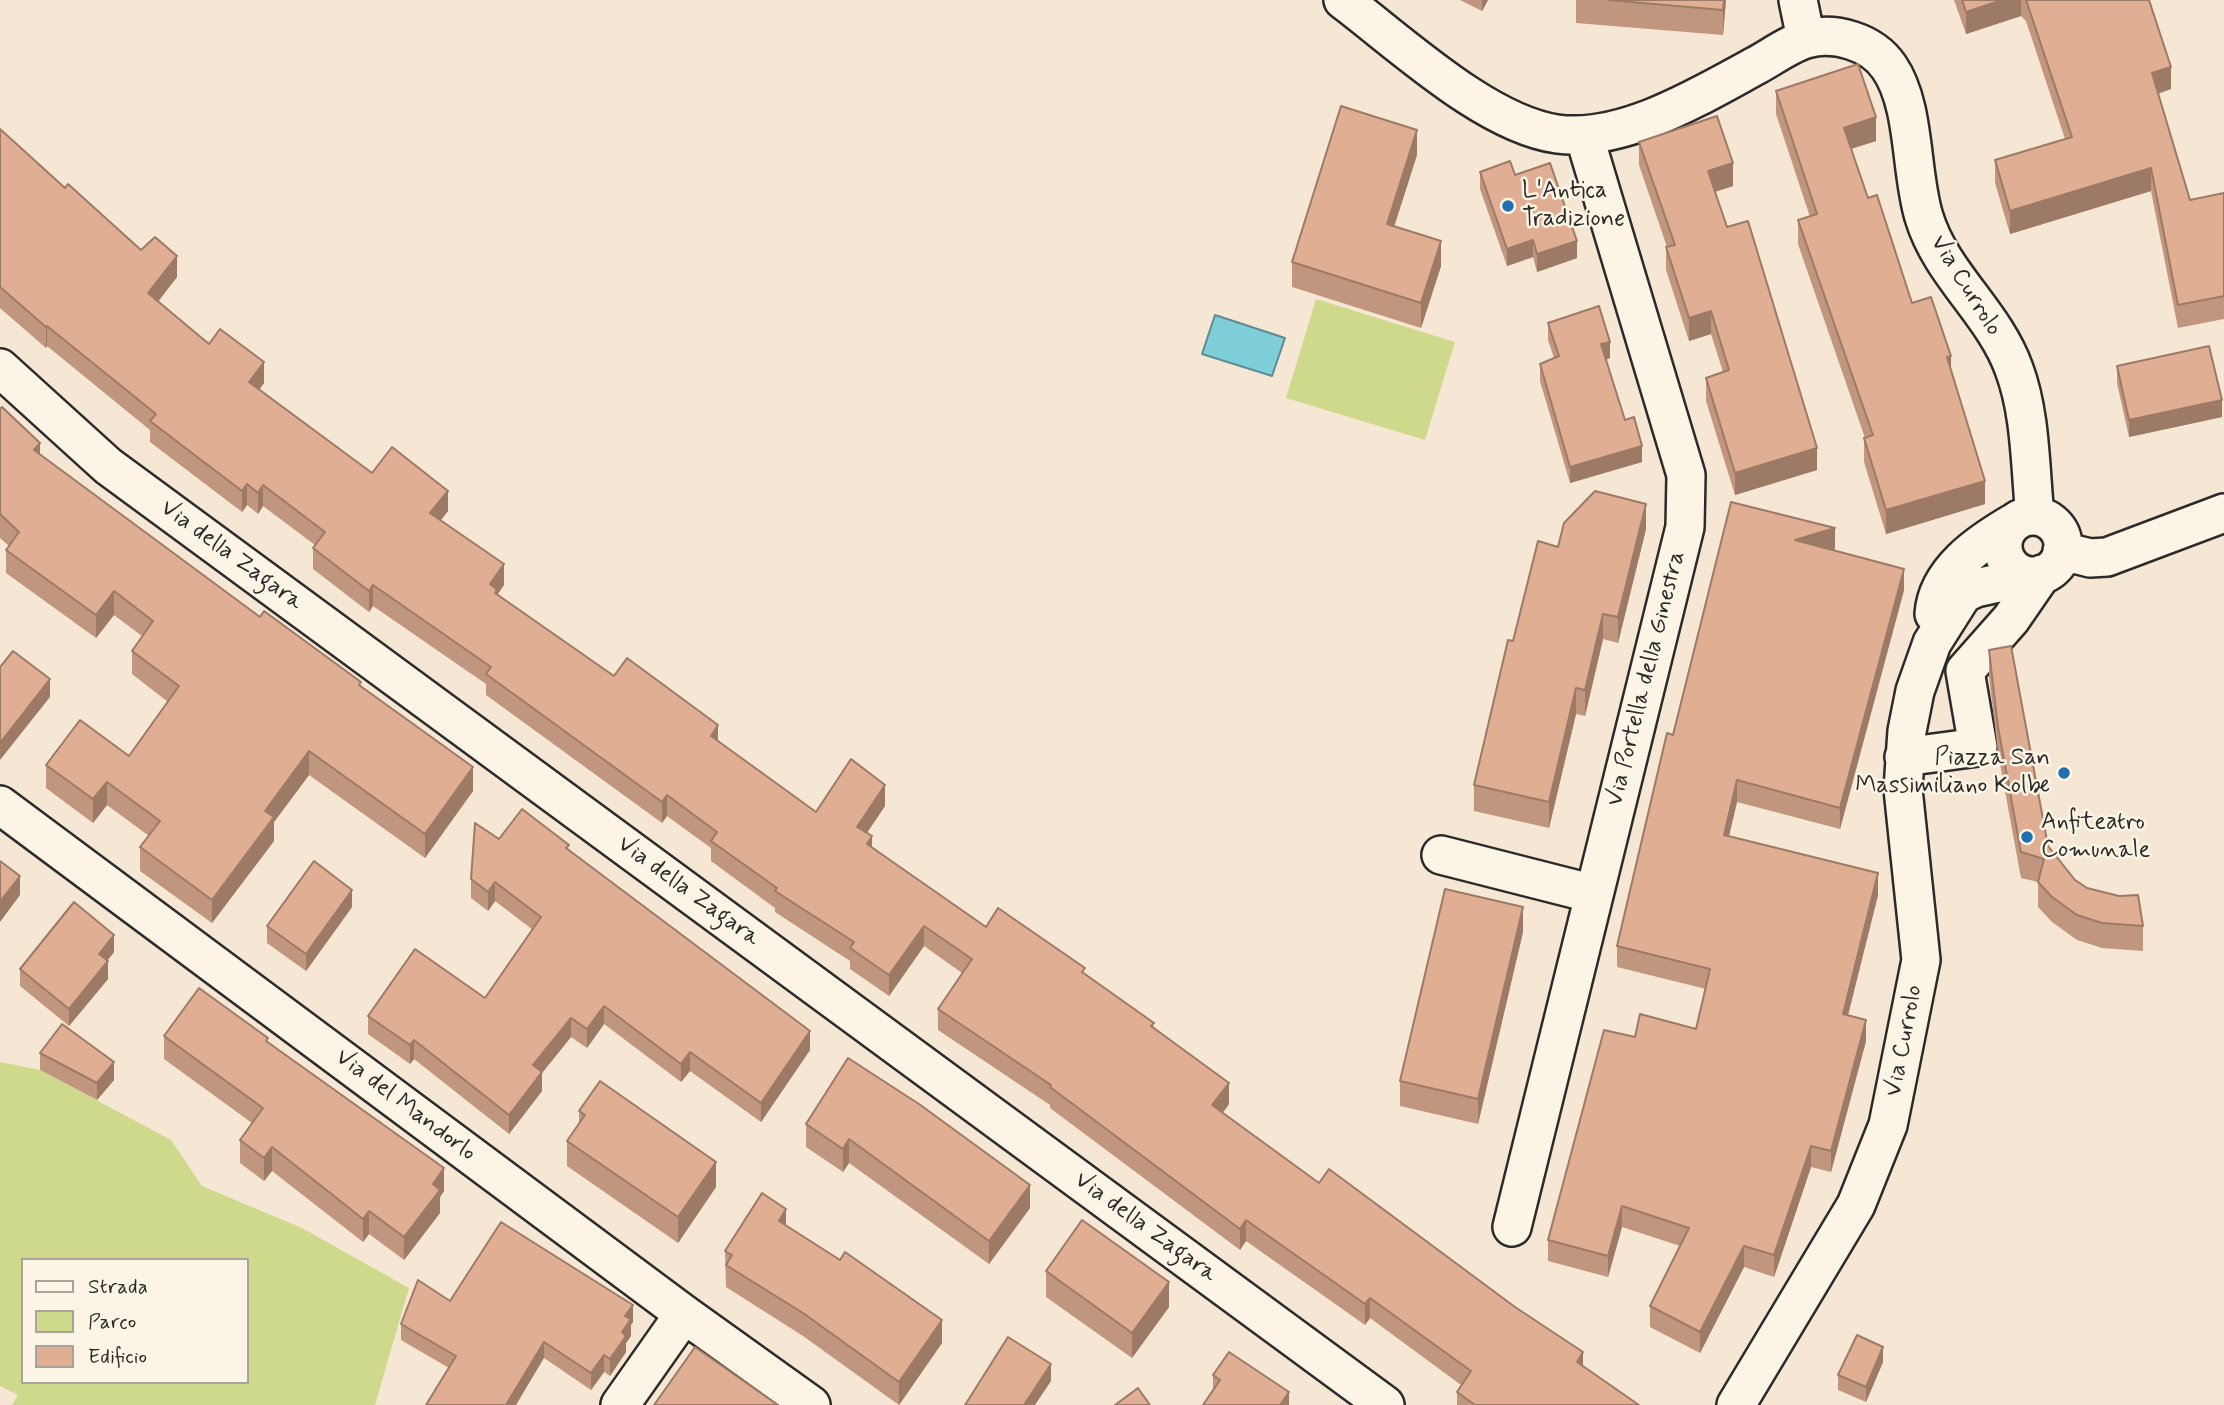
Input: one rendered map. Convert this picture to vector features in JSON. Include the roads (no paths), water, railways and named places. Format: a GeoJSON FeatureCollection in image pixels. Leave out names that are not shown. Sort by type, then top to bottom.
{"type":"FeatureCollection","features":[{"type":"Feature","properties":{"kind":"street"},"geometry":{"type":"LineString","coordinates":[[1343,0],[1471,96],[1509,119],[1555,134],[1584,135],[1606,133],[1689,102],[1805,39],[1798,0]]}},
{"type":"Feature","properties":{"kind":"street","name":"Via Currolo"},"geometry":{"type":"LineString","coordinates":[[1805,39],[1834,38],[1858,42],[1875,51],[1890,68],[1901,92],[1924,217],[1938,249],[2014,368],[2029,451],[2024,519]]}},
{"type":"Feature","properties":{"kind":"street","name":"Via Portella della Ginestra"},"geometry":{"type":"LineString","coordinates":[[1512,1227],[1685,527],[1686,475],[1584,135]]}},
{"type":"Feature","properties":{"kind":"street","name":"Via della Zagara"},"geometry":{"type":"LineString","coordinates":[[0,368],[108,466],[1385,1405]]}},
{"type":"Feature","properties":{"kind":"street"},"geometry":{"type":"LineString","coordinates":[[2024,519],[2006,532],[2004,555],[2018,572],[2107,557],[2224,513]]}},
{"type":"Feature","properties":{"kind":"street"},"geometry":{"type":"LineString","coordinates":[[1904,757],[1978,747],[1965,671],[2011,619],[2045,567],[2062,537],[2056,527],[2024,519],[1973,549],[1943,584],[1934,605],[1932,643]]}},
{"type":"Feature","properties":{"kind":"street"},"geometry":{"type":"LineString","coordinates":[[1932,643],[1963,594],[2045,567]]}},
{"type":"Feature","properties":{"kind":"street","name":"Via Currolo"},"geometry":{"type":"LineString","coordinates":[[1736,1405],[1856,1205],[1888,1125],[1921,960],[1903,789],[1904,757],[1915,691],[1932,643]]}},
{"type":"Feature","properties":{"kind":"street","name":"Via del Mandorlo"},"geometry":{"type":"LineString","coordinates":[[0,805],[684,1314],[811,1405]]}},
{"type":"Feature","properties":{"kind":"street"},"geometry":{"type":"LineString","coordinates":[[1441,855],[1594,894]]}},
{"type":"Feature","properties":{"kind":"street"},"geometry":{"type":"LineString","coordinates":[[620,1405],[684,1314]]}},
{"type":"Feature","properties":{"kind":"water"},"geometry":{"type":"Polygon","coordinates":[[[1215,315],[1285,338],[1272,376],[1202,354],[1215,315]]]}},
{"type":"Feature","properties":{"kind":"place","name":"L'Antica Tradizione"},"geometry":{"type":"Point","coordinates":[1508,206]}},
{"type":"Feature","properties":{"kind":"place","name":"Piazza San Massimiliano Kolbe"},"geometry":{"type":"Point","coordinates":[2064,773]}},
{"type":"Feature","properties":{"kind":"place","name":"Anfiteatro Comunale"},"geometry":{"type":"Point","coordinates":[2027,837]}}]}
